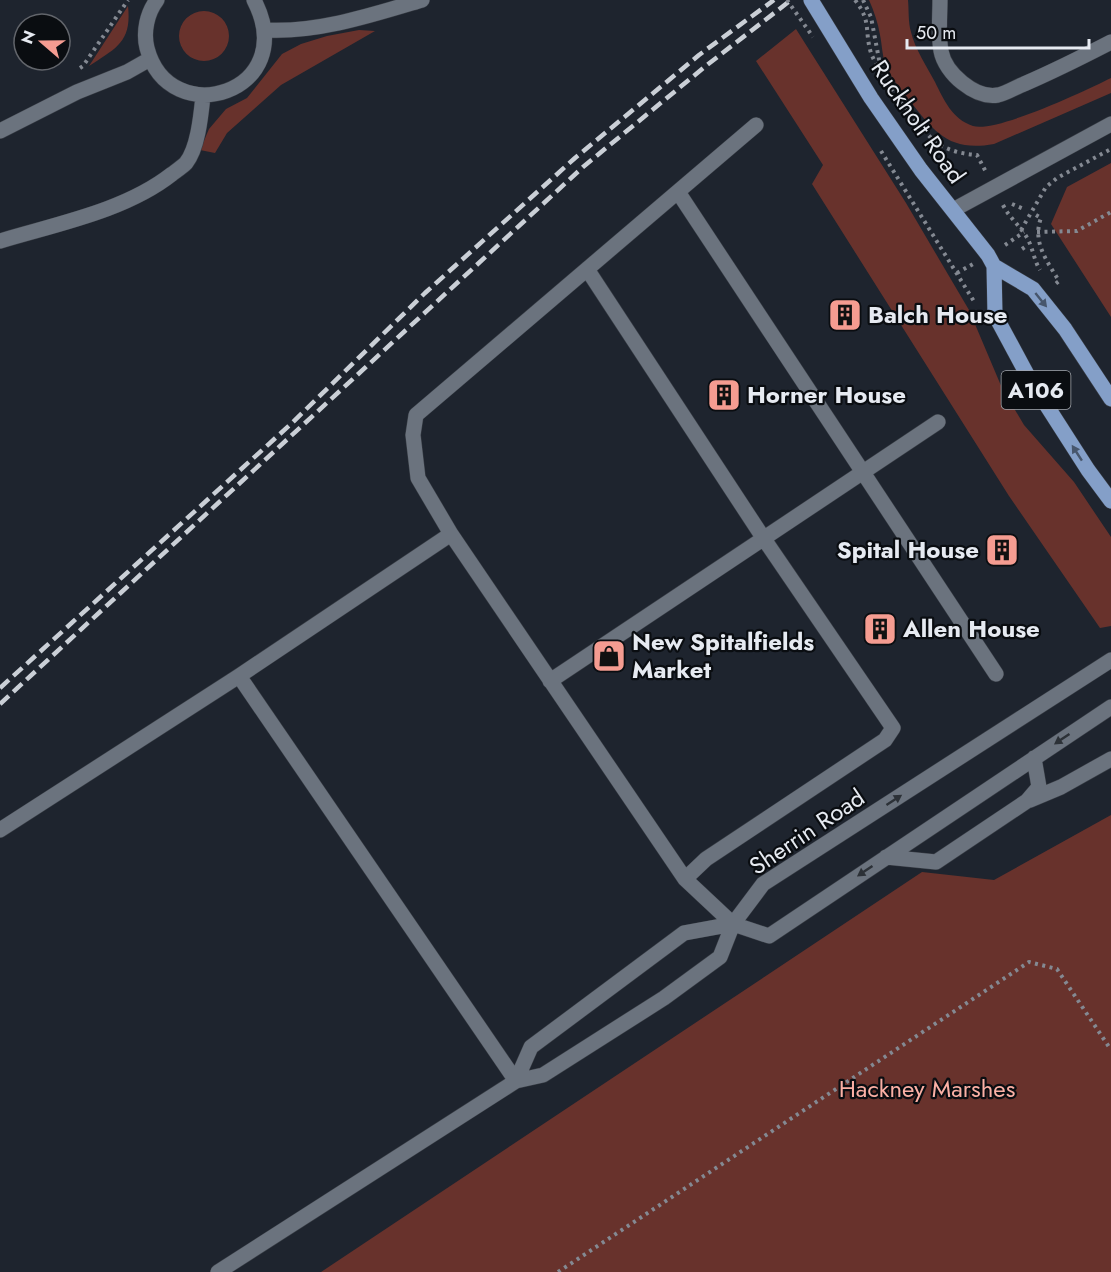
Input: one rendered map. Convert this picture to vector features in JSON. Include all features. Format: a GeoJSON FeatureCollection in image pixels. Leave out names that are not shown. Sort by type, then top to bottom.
{"type":"FeatureCollection","features":[{"type":"Feature","properties":{"kind":"main road","name":"Ruckholt Road"},"geometry":{"type":"LineString","coordinates":[[811,0],[871,98],[921,170],[994,266],[1033,289],[1065,329],[1111,399]]}},
{"type":"Feature","properties":{"kind":"main road","name":"A106"},"geometry":{"type":"LineString","coordinates":[[994,266],[995,315],[1029,378],[1088,470],[1111,501]]}},
{"type":"Feature","properties":{"kind":"street"},"geometry":{"type":"LineString","coordinates":[[157,0],[149,14],[145,30],[150,59],[157,72],[167,82],[185,92],[203,96],[224,93],[239,85],[247,78],[262,56],[265,30],[254,0]]}},
{"type":"Feature","properties":{"kind":"street"},"geometry":{"type":"LineString","coordinates":[[265,30],[282,31],[332,24],[422,0]]}},
{"type":"Feature","properties":{"kind":"street"},"geometry":{"type":"LineString","coordinates":[[940,0],[939,27],[942,53],[954,75],[968,88],[982,93],[998,95],[1054,71],[1111,42]]}},
{"type":"Feature","properties":{"kind":"street"},"geometry":{"type":"LineString","coordinates":[[0,131],[76,92],[127,72],[150,59]]}},
{"type":"Feature","properties":{"kind":"street"},"geometry":{"type":"LineString","coordinates":[[0,242],[112,207],[156,187],[186,163],[193,149],[203,96]]}},
{"type":"Feature","properties":{"kind":"street"},"geometry":{"type":"LineString","coordinates":[[953,210],[1111,124]]}},
{"type":"Feature","properties":{"kind":"street"},"geometry":{"type":"LineString","coordinates":[[756,125],[416,415],[413,435],[418,478],[451,534],[685,879],[733,924],[769,936],[1111,707]]}},
{"type":"Feature","properties":{"kind":"street"},"geometry":{"type":"LineString","coordinates":[[678,192],[996,674]]}},
{"type":"Feature","properties":{"kind":"street"},"geometry":{"type":"LineString","coordinates":[[587,269],[764,539],[893,728],[885,740],[706,858],[685,879]]}},
{"type":"Feature","properties":{"kind":"street"},"geometry":{"type":"LineString","coordinates":[[550,681],[938,422]]}},
{"type":"Feature","properties":{"kind":"street"},"geometry":{"type":"LineString","coordinates":[[0,830],[239,676],[451,534]]}},
{"type":"Feature","properties":{"kind":"street","name":"Sherrin Road"},"geometry":{"type":"LineString","coordinates":[[218,1272],[516,1082],[543,1075],[664,998],[720,957],[733,924],[763,884],[1111,660]]}},
{"type":"Feature","properties":{"kind":"street"},"geometry":{"type":"LineString","coordinates":[[239,676],[516,1082]]}},
{"type":"Feature","properties":{"kind":"street"},"geometry":{"type":"LineString","coordinates":[[1027,801],[1039,787],[1034,758]]}},
{"type":"Feature","properties":{"kind":"street"},"geometry":{"type":"LineString","coordinates":[[886,856],[936,862],[1027,801],[1061,787],[1111,759]]}},
{"type":"Feature","properties":{"kind":"street"},"geometry":{"type":"LineString","coordinates":[[516,1082],[531,1047],[684,933],[733,924]]}},
{"type":"Feature","properties":{"kind":"path"},"geometry":{"type":"LineString","coordinates":[[787,0],[813,37]]}},
{"type":"Feature","properties":{"kind":"path"},"geometry":{"type":"LineString","coordinates":[[863,0],[871,17],[874,43],[882,71]]}},
{"type":"Feature","properties":{"kind":"path"},"geometry":{"type":"LineString","coordinates":[[72,72],[83,66],[127,1]]}},
{"type":"Feature","properties":{"kind":"path"},"geometry":{"type":"LineString","coordinates":[[857,2],[865,14],[869,28],[871,53],[911,116],[936,142],[963,154],[977,155],[979,159]]}},
{"type":"Feature","properties":{"kind":"path"},"geometry":{"type":"LineString","coordinates":[[1015,240],[1046,187],[1057,178],[1111,149]]}},
{"type":"Feature","properties":{"kind":"path"},"geometry":{"type":"LineString","coordinates":[[1012,204],[1024,209]]}},
{"type":"Feature","properties":{"kind":"path"},"geometry":{"type":"LineString","coordinates":[[1037,232],[1077,231],[1111,212]]}},
{"type":"Feature","properties":{"kind":"path"},"geometry":{"type":"LineString","coordinates":[[1036,215],[1041,218],[1036,240],[1059,281],[1053,286],[1047,283]]}},
{"type":"Feature","properties":{"kind":"path"},"geometry":{"type":"LineString","coordinates":[[1008,216],[1022,231],[1042,273]]}},
{"type":"Feature","properties":{"kind":"path"},"geometry":{"type":"LineString","coordinates":[[957,273],[963,270]]}},
{"type":"Feature","properties":{"kind":"path"},"geometry":{"type":"LineString","coordinates":[[558,1272],[1029,962],[1057,969],[1111,1050]]}},
{"type":"Feature","properties":{"kind":"green space"},"geometry":{"type":"Polygon","coordinates":[[[869,0],[908,0],[910,28],[915,45],[954,114],[973,126],[1001,123],[1020,117],[1111,78],[1111,93],[994,144],[979,146],[955,142],[945,138],[927,122],[893,78],[885,63],[878,26],[869,0]]]}},
{"type":"Feature","properties":{"kind":"green space"},"geometry":{"type":"Polygon","coordinates":[[[128,6],[129,18],[125,36],[114,49],[89,66],[128,6]]]}},
{"type":"Feature","properties":{"kind":"green space"},"geometry":{"type":"Polygon","coordinates":[[[199,11],[209,11],[222,18],[229,31],[229,41],[222,54],[209,61],[199,61],[190,57],[183,50],[179,41],[179,31],[183,22],[190,15],[199,11]]]}},
{"type":"Feature","properties":{"kind":"green space"},"geometry":{"type":"Polygon","coordinates":[[[796,29],[906,203],[969,310],[1002,388],[1024,425],[1074,482],[1111,537],[1111,626],[1100,628],[1009,496],[812,184],[823,165],[756,61],[796,29]]]}},
{"type":"Feature","properties":{"kind":"green space"},"geometry":{"type":"Polygon","coordinates":[[[359,30],[375,31],[281,85],[227,133],[215,153],[200,150],[209,129],[226,109],[247,98],[282,54],[301,44],[359,30]]]}},
{"type":"Feature","properties":{"kind":"green space"},"geometry":{"type":"Polygon","coordinates":[[[1111,163],[1111,317],[1051,224],[1067,187],[1111,163]]]}},
{"type":"Feature","properties":{"kind":"green space","name":"Hackney Marshes"},"geometry":{"type":"Polygon","coordinates":[[[1111,815],[1111,1272],[321,1272],[922,872],[994,880],[1111,815]]]}},
{"type":"Feature","properties":{"kind":"railway"},"geometry":{"type":"LineString","coordinates":[[0,688],[292,423],[425,293],[575,158],[699,55],[774,0]]}},
{"type":"Feature","properties":{"kind":"railway"},"geometry":{"type":"LineString","coordinates":[[0,704],[583,167],[707,65],[791,0]]}},
{"type":"Feature","properties":{"kind":"place","name":"Balch House"},"geometry":{"type":"Point","coordinates":[845,315]}},
{"type":"Feature","properties":{"kind":"place","name":"Horner House"},"geometry":{"type":"Point","coordinates":[724,395]}},
{"type":"Feature","properties":{"kind":"place","name":"Spital House"},"geometry":{"type":"Point","coordinates":[1002,550]}},
{"type":"Feature","properties":{"kind":"place","name":"Allen House"},"geometry":{"type":"Point","coordinates":[880,629]}},
{"type":"Feature","properties":{"kind":"place","name":"New Spitalfields Market"},"geometry":{"type":"Point","coordinates":[609,656]}}]}
